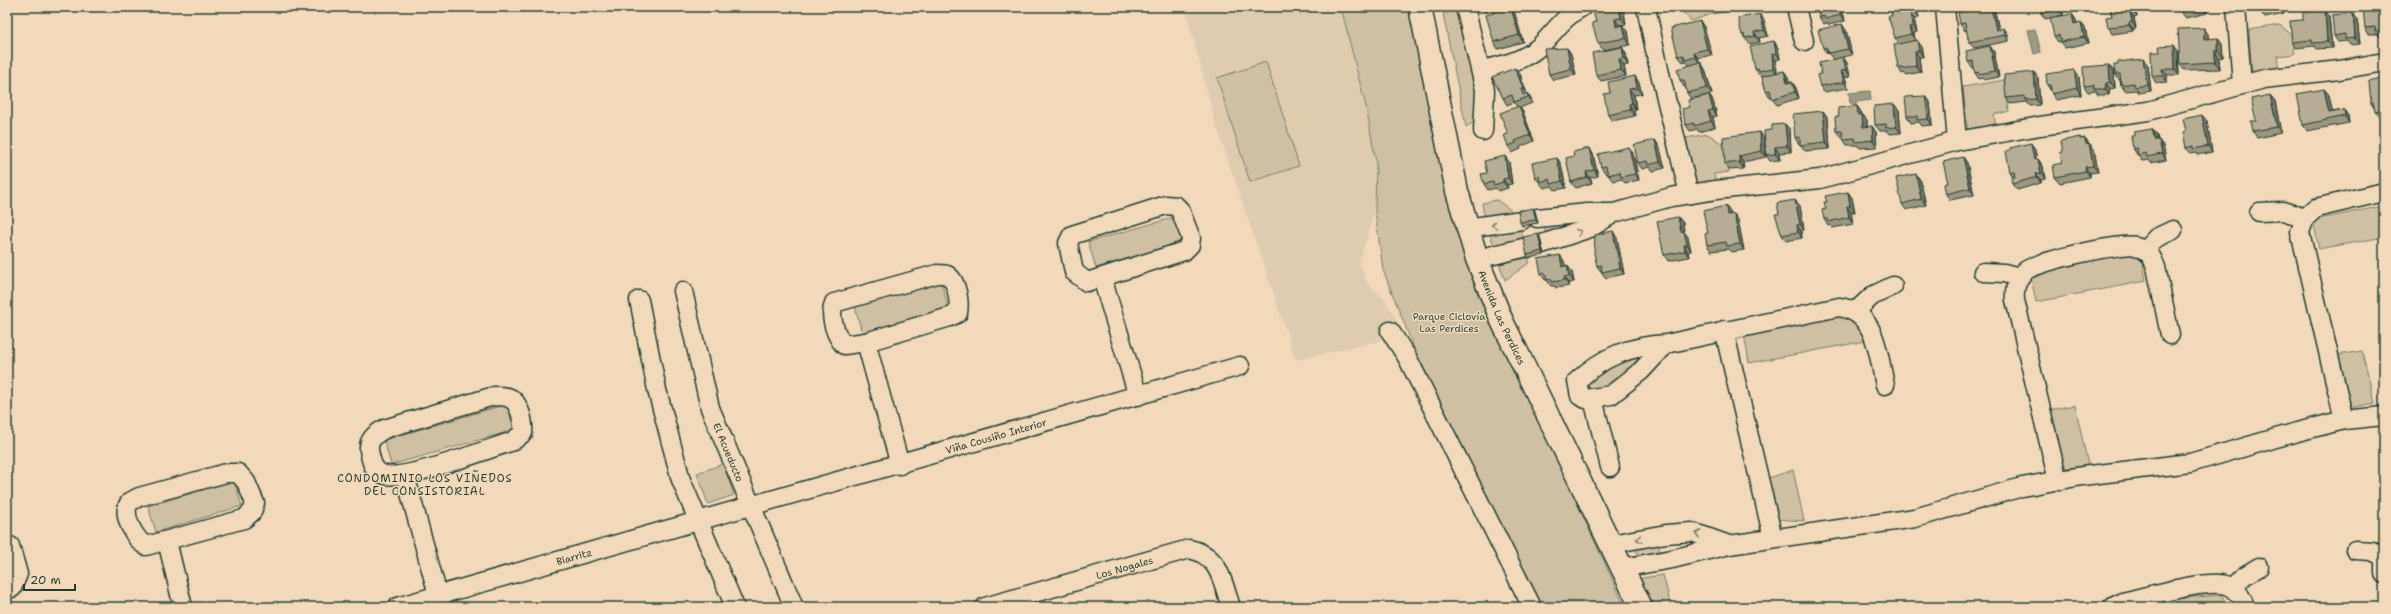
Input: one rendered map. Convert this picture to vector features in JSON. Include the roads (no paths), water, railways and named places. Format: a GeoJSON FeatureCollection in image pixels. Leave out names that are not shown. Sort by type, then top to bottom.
{"type":"FeatureCollection","features":[{"type":"Feature","properties":{"kind":"street","name":"Avenida Las Perdices"},"geometry":{"type":"LineString","coordinates":[[1420,7],[1467,228],[1477,259],[1502,321],[1641,607]]}},
{"type":"Feature","properties":{"kind":"street"},"geometry":{"type":"LineString","coordinates":[[1465,7],[1481,70],[1486,106],[1483,131]]}},
{"type":"Feature","properties":{"kind":"street"},"geometry":{"type":"LineString","coordinates":[[1481,70],[1505,65],[1528,54],[1539,47],[1561,21],[1582,7]]}},
{"type":"Feature","properties":{"kind":"street"},"geometry":{"type":"LineString","coordinates":[[1646,7],[1658,69],[1689,194]]}},
{"type":"Feature","properties":{"kind":"street"},"geometry":{"type":"LineString","coordinates":[[1796,7],[1804,41]]}},
{"type":"Feature","properties":{"kind":"street"},"geometry":{"type":"LineString","coordinates":[[1944,7],[1957,141]]}},
{"type":"Feature","properties":{"kind":"street"},"geometry":{"type":"LineString","coordinates":[[2236,7],[2242,84]]}},
{"type":"Feature","properties":{"kind":"street"},"geometry":{"type":"LineString","coordinates":[[1477,259],[1534,245],[1584,230],[1614,214],[1653,202],[1689,194],[1820,179],[1957,141],[2040,126],[2148,111],[2242,84],[2384,62]]}},
{"type":"Feature","properties":{"kind":"street"},"geometry":{"type":"LineString","coordinates":[[2344,420],[2300,240],[2300,232],[2304,218],[2309,212],[2322,205],[2384,192]]}},
{"type":"Feature","properties":{"kind":"street"},"geometry":{"type":"LineString","coordinates":[[1166,205],[1176,206],[1180,210],[1190,238],[1190,245],[1184,251],[1102,278],[1087,282],[1074,272],[1068,243],[1072,235],[1166,205]]}},
{"type":"Feature","properties":{"kind":"street"},"geometry":{"type":"LineString","coordinates":[[2259,212],[2283,211],[2304,218]]}},
{"type":"Feature","properties":{"kind":"street"},"geometry":{"type":"LineString","coordinates":[[1467,228],[1586,213],[1614,214]]}},
{"type":"Feature","properties":{"kind":"street"},"geometry":{"type":"LineString","coordinates":[[2145,250],[2156,238],[2173,230]]}},
{"type":"Feature","properties":{"kind":"street"},"geometry":{"type":"LineString","coordinates":[[2058,481],[2015,300],[2016,284],[2019,277],[2028,268],[2040,263],[2125,245],[2135,245],[2145,250],[2151,256],[2156,266],[2170,335]]}},
{"type":"Feature","properties":{"kind":"street"},"geometry":{"type":"LineString","coordinates":[[1983,272],[2004,273],[2019,277]]}},
{"type":"Feature","properties":{"kind":"street"},"geometry":{"type":"LineString","coordinates":[[938,274],[946,274],[952,280],[959,305],[958,313],[950,317],[866,342],[844,345],[838,339],[831,311],[834,302],[938,274]]}},
{"type":"Feature","properties":{"kind":"street"},"geometry":{"type":"LineString","coordinates":[[1102,278],[1138,396]]}},
{"type":"Feature","properties":{"kind":"street"},"geometry":{"type":"LineString","coordinates":[[1856,311],[1872,296],[1893,286]]}},
{"type":"Feature","properties":{"kind":"street","name":"El Acueducto"},"geometry":{"type":"LineString","coordinates":[[683,291],[710,408],[794,607]]}},
{"type":"Feature","properties":{"kind":"street"},"geometry":{"type":"LineString","coordinates":[[639,300],[656,390],[681,480],[735,607]]}},
{"type":"Feature","properties":{"kind":"street"},"geometry":{"type":"LineString","coordinates":[[1666,344],[1641,371],[1611,395],[1593,399],[1586,399],[1580,396],[1577,381],[1618,354],[1641,346],[1666,344],[1724,330],[1831,308],[1848,308],[1856,311],[1870,327],[1885,385]]}},
{"type":"Feature","properties":{"kind":"street"},"geometry":{"type":"LineString","coordinates":[[1724,330],[1773,538]]}},
{"type":"Feature","properties":{"kind":"street"},"geometry":{"type":"LineString","coordinates":[[1390,331],[1407,358],[1532,607]]}},
{"type":"Feature","properties":{"kind":"street"},"geometry":{"type":"LineString","coordinates":[[866,342],[900,465]]}},
{"type":"Feature","properties":{"kind":"street","name":"Viña Cousiño Interior"},"geometry":{"type":"LineString","coordinates":[[751,504],[900,465],[1240,366]]}},
{"type":"Feature","properties":{"kind":"street"},"geometry":{"type":"LineString","coordinates":[[494,396],[508,397],[515,402],[524,424],[523,433],[513,441],[405,475],[386,475],[376,470],[371,462],[369,444],[373,436],[384,429],[494,396]]}},
{"type":"Feature","properties":{"kind":"street"},"geometry":{"type":"LineString","coordinates":[[1593,399],[1610,467]]}},
{"type":"Feature","properties":{"kind":"street"},"geometry":{"type":"LineString","coordinates":[[1622,568],[1679,558],[1729,545],[1915,518],[2022,487],[2190,463],[2344,420],[2384,416]]}},
{"type":"Feature","properties":{"kind":"street"},"geometry":{"type":"LineString","coordinates":[[226,472],[238,473],[246,482],[255,503],[252,512],[244,519],[167,541],[146,546],[140,543],[131,531],[127,510],[130,503],[139,497],[226,472]]}},
{"type":"Feature","properties":{"kind":"street"},"geometry":{"type":"LineString","coordinates":[[405,475],[438,595]]}},
{"type":"Feature","properties":{"kind":"street","name":"Biarritz"},"geometry":{"type":"LineString","coordinates":[[396,607],[698,522],[751,504]]}},
{"type":"Feature","properties":{"kind":"street"},"geometry":{"type":"LineString","coordinates":[[1611,544],[1666,534],[1692,532],[1729,545]]}},
{"type":"Feature","properties":{"kind":"street"},"geometry":{"type":"LineString","coordinates":[[167,541],[183,607]]}},
{"type":"Feature","properties":{"kind":"street"},"geometry":{"type":"LineString","coordinates":[[7,546],[10,546],[18,574],[12,588],[7,589]]}},
{"type":"Feature","properties":{"kind":"street","name":"Los Nogales"},"geometry":{"type":"LineString","coordinates":[[985,607],[1189,549],[1202,552],[1216,564],[1231,607]]}},
{"type":"Feature","properties":{"kind":"street"},"geometry":{"type":"LineString","coordinates":[[2355,550],[2372,551],[2384,556]]}},
{"type":"Feature","properties":{"kind":"street"},"geometry":{"type":"LineString","coordinates":[[2384,562],[2384,574]]}},
{"type":"Feature","properties":{"kind":"street"},"geometry":{"type":"LineString","coordinates":[[2232,588],[2244,576],[2259,568]]}},
{"type":"Feature","properties":{"kind":"street"},"geometry":{"type":"LineString","coordinates":[[2113,607],[2122,602],[2210,584],[2226,585],[2232,588],[2238,593],[2245,607]]}},
{"type":"Feature","properties":{"kind":"district","name":"CONDOMINIO LOS VIÑEDOS DEL CONSISTORIAL"},"geometry":{"type":"Point","coordinates":[425,484]}},
{"type":"Feature","properties":{"kind":"park label","name":"Parque Ciclovía Las Perdices"},"geometry":{"type":"Point","coordinates":[1449,322]}}]}
